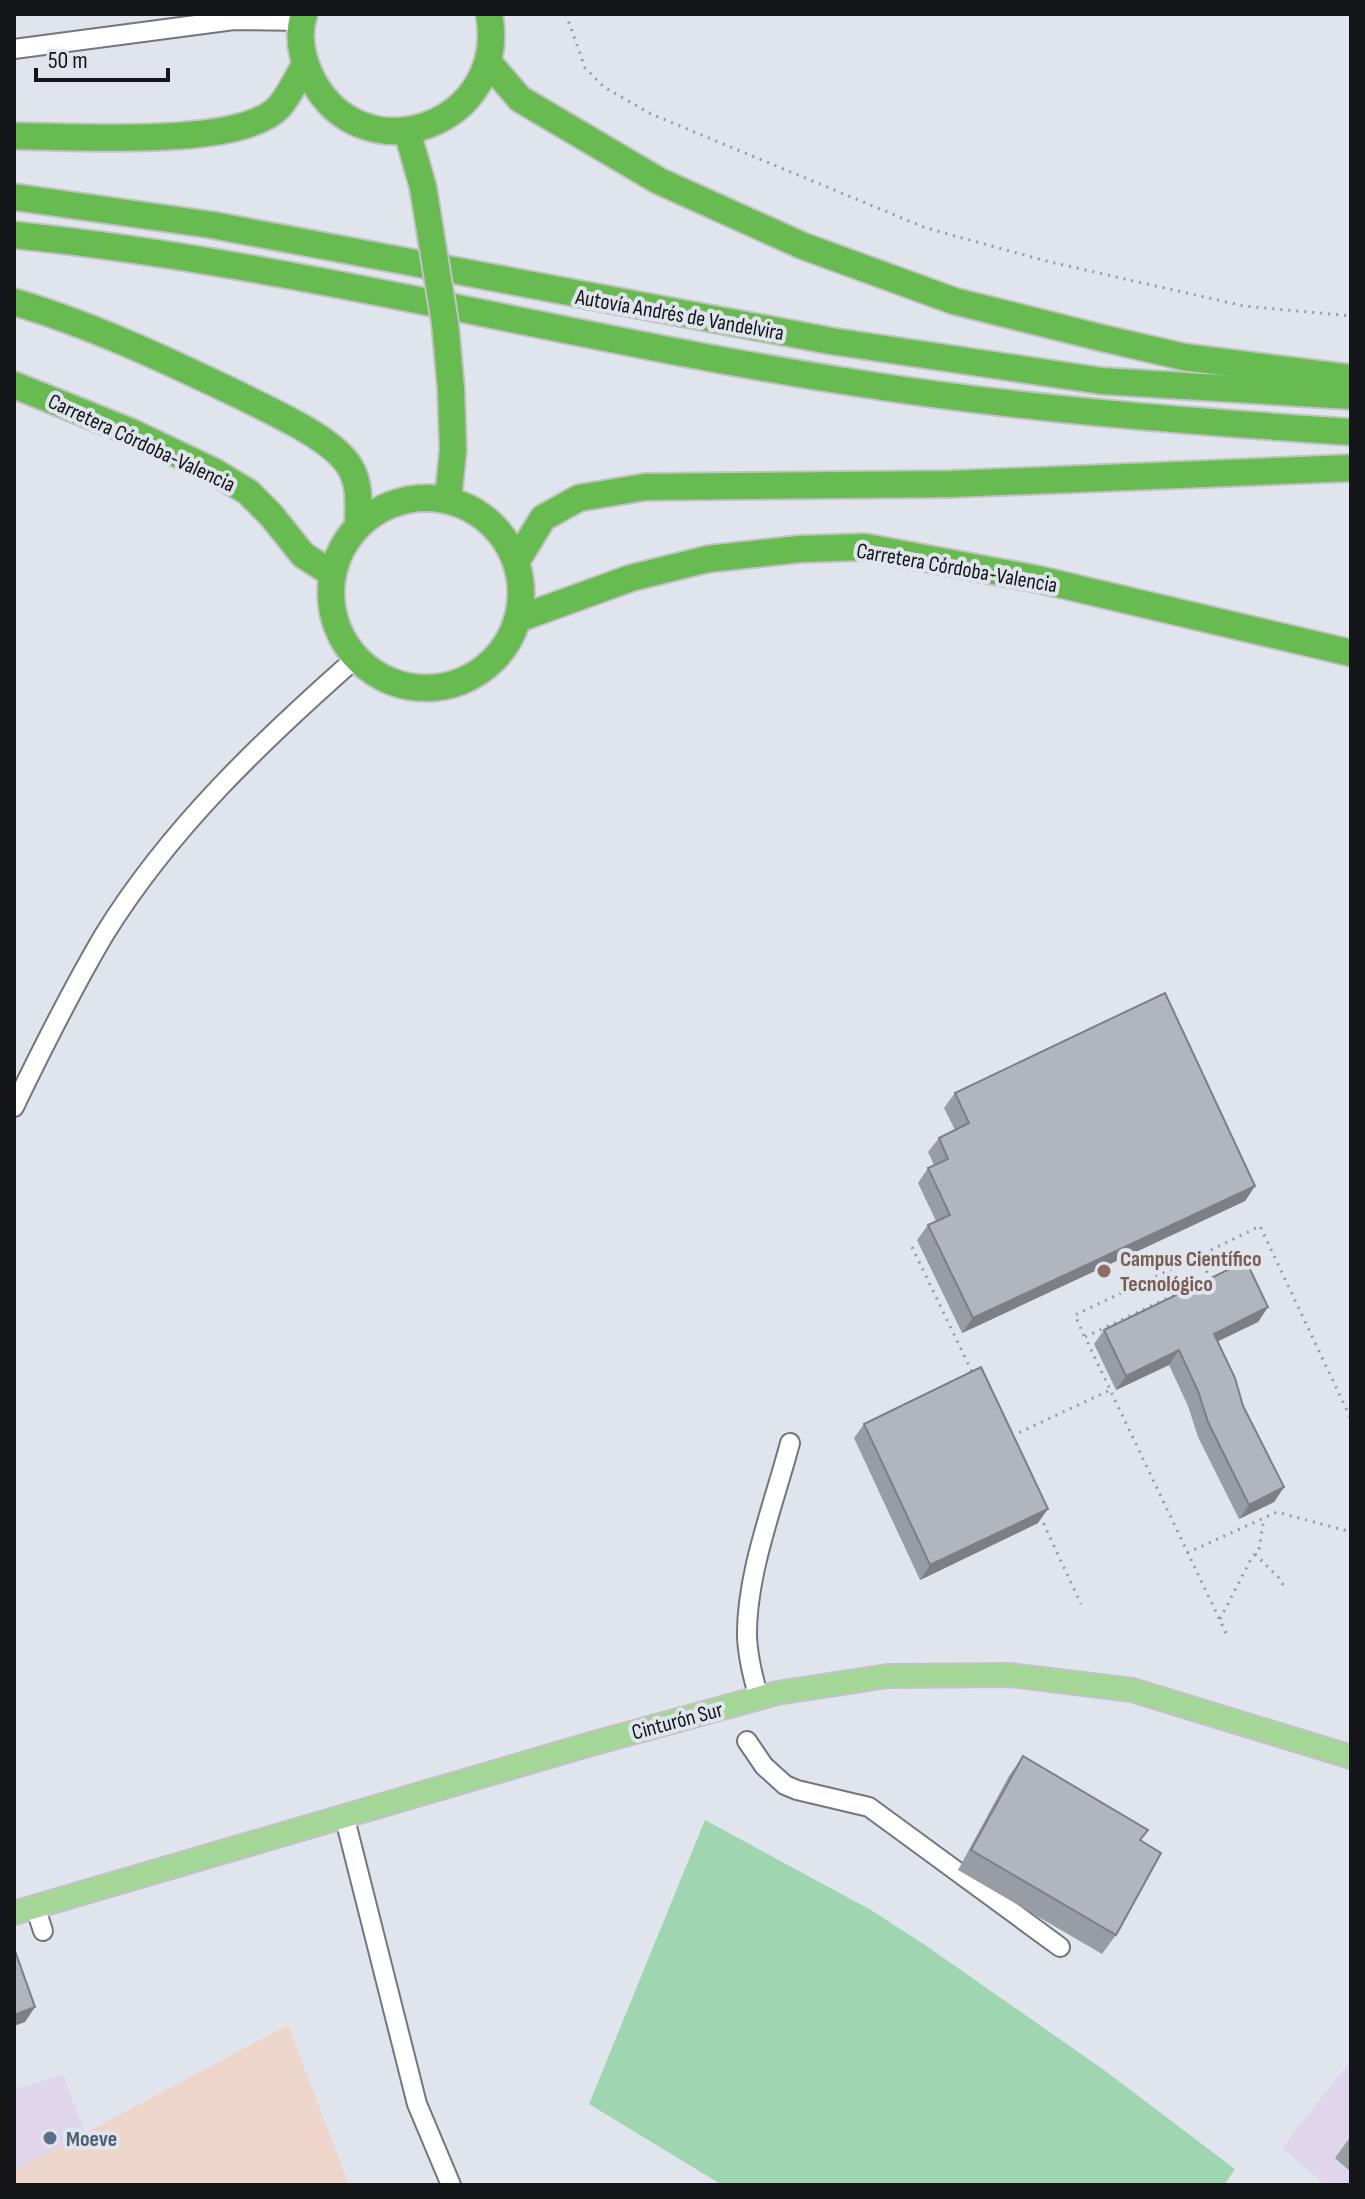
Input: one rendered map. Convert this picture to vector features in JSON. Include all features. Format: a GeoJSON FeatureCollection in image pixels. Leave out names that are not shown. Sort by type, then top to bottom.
{"type":"FeatureCollection","features":[{"type":"Feature","properties":{"kind":"highway"},"geometry":{"type":"LineString","coordinates":[[303,18],[301,43],[305,65],[320,94],[344,117],[374,129],[407,131],[435,124],[458,109],[477,88],[489,63],[493,33],[489,14]]}},
{"type":"Feature","properties":{"kind":"highway"},"geometry":{"type":"LineString","coordinates":[[489,63],[520,99],[659,181],[803,246],[954,301],[1102,338],[1184,357],[1351,378]]}},
{"type":"Feature","properties":{"kind":"highway"},"geometry":{"type":"LineString","coordinates":[[14,136],[139,137],[211,133],[258,120],[279,107],[305,65]]}},
{"type":"Feature","properties":{"kind":"highway"},"geometry":{"type":"LineString","coordinates":[[407,131],[423,187],[445,323],[453,450],[448,500]]}},
{"type":"Feature","properties":{"kind":"highway","name":"Autovía Andrés de Vandelvira"},"geometry":{"type":"LineString","coordinates":[[14,197],[212,225],[831,341],[1102,381],[1351,396]]}},
{"type":"Feature","properties":{"kind":"highway","name":"Autovía Andrés de Vandelvira"},"geometry":{"type":"LineString","coordinates":[[14,235],[199,257],[637,344],[857,383],[1115,416],[1351,432]]}},
{"type":"Feature","properties":{"kind":"highway"},"geometry":{"type":"LineString","coordinates":[[14,302],[56,315],[176,365],[295,422],[335,451],[350,467],[359,490],[358,526]]}},
{"type":"Feature","properties":{"kind":"highway","name":"Carretera Córdoba-Valencia"},"geometry":{"type":"LineString","coordinates":[[14,385],[131,432],[215,472],[248,492],[303,555],[333,574]]}},
{"type":"Feature","properties":{"kind":"highway"},"geometry":{"type":"LineString","coordinates":[[516,562],[543,518],[579,498],[645,487],[951,484],[1351,468]]}},
{"type":"Feature","properties":{"kind":"highway"},"geometry":{"type":"LineString","coordinates":[[424,498],[448,500],[470,509],[490,523],[506,540],[521,581],[518,619],[508,642],[492,662],[471,677],[448,686],[423,688],[398,684],[375,674],[356,658],[342,639],[334,618],[331,596],[333,574],[342,549],[358,526],[377,512],[400,502],[424,498]]}},
{"type":"Feature","properties":{"kind":"highway","name":"Carretera Córdoba-Valencia"},"geometry":{"type":"LineString","coordinates":[[518,619],[631,578],[708,559],[800,549],[865,547],[1037,579],[1351,653]]}},
{"type":"Feature","properties":{"kind":"main road","name":"Cinturón Sur"},"geometry":{"type":"LineString","coordinates":[[25,1910],[344,1815],[777,1693],[888,1676],[1010,1675],[1132,1690],[1351,1757]]}},
{"type":"Feature","properties":{"kind":"street"},"geometry":{"type":"LineString","coordinates":[[14,49],[234,20],[303,18]]}},
{"type":"Feature","properties":{"kind":"street"},"geometry":{"type":"LineString","coordinates":[[14,1107],[53,1026],[105,933],[162,853],[225,780],[289,717],[356,658]]}},
{"type":"Feature","properties":{"kind":"street"},"geometry":{"type":"LineString","coordinates":[[759,1698],[749,1660],[748,1618],[754,1576],[790,1443]]}},
{"type":"Feature","properties":{"kind":"street"},"geometry":{"type":"LineString","coordinates":[[747,1741],[764,1766],[785,1785],[869,1807],[1060,1947]]}},
{"type":"Feature","properties":{"kind":"street"},"geometry":{"type":"LineString","coordinates":[[344,1815],[417,2104],[451,2185]]}},
{"type":"Feature","properties":{"kind":"street"},"geometry":{"type":"LineString","coordinates":[[25,1910],[43,1931]]}},
{"type":"Feature","properties":{"kind":"path"},"geometry":{"type":"LineString","coordinates":[[566,14],[585,68],[604,87],[651,114],[926,228],[1050,262],[1244,306],[1351,316]]}},
{"type":"Feature","properties":{"kind":"path"},"geometry":{"type":"LineString","coordinates":[[1226,1633],[1075,1315],[1260,1226],[1351,1419]]}},
{"type":"Feature","properties":{"kind":"path"},"geometry":{"type":"LineString","coordinates":[[912,1247],[978,1384]]}},
{"type":"Feature","properties":{"kind":"path"},"geometry":{"type":"LineString","coordinates":[[1085,1337],[1210,1278],[1199,1256]]}},
{"type":"Feature","properties":{"kind":"path"},"geometry":{"type":"LineString","coordinates":[[1005,1439],[1110,1390]]}},
{"type":"Feature","properties":{"kind":"path"},"geometry":{"type":"LineString","coordinates":[[1036,1508],[1081,1604]]}},
{"type":"Feature","properties":{"kind":"path"},"geometry":{"type":"LineString","coordinates":[[1187,1553],[1277,1512],[1351,1532]]}},
{"type":"Feature","properties":{"kind":"path"},"geometry":{"type":"LineString","coordinates":[[1220,1620],[1259,1549],[1264,1518]]}},
{"type":"Feature","properties":{"kind":"path"},"geometry":{"type":"LineString","coordinates":[[1255,1554],[1285,1588]]}},
{"type":"Feature","properties":{"kind":"shaded area"},"geometry":{"type":"Polygon","coordinates":[[[288,2025],[349,2185],[14,2185],[14,2171],[288,2025]]]}},
{"type":"Feature","properties":{"kind":"shaded area"},"geometry":{"type":"Polygon","coordinates":[[[1351,2060],[1351,2185],[1326,2185],[1282,2148],[1351,2060]]]}},
{"type":"Feature","properties":{"kind":"shaded area","name":"Moeve"},"geometry":{"type":"Polygon","coordinates":[[[63,2074],[104,2185],[14,2185],[14,2090],[63,2074]]]}},
{"type":"Feature","properties":{"kind":"green space"},"geometry":{"type":"Polygon","coordinates":[[[705,1820],[871,1910],[925,1945],[1104,2070],[1235,2169],[1224,2185],[722,2185],[589,2104],[705,1820]]]}},
{"type":"Feature","properties":{"kind":"building"},"geometry":{"type":"Polygon","coordinates":[[[1165,993],[1255,1186],[973,1318],[928,1225],[950,1215],[928,1168],[948,1159],[939,1138],[969,1123],[955,1093],[1165,993]]]}},
{"type":"Feature","properties":{"kind":"building"},"geometry":{"type":"Polygon","coordinates":[[[1246,1261],[1268,1307],[1214,1334],[1235,1378],[1243,1406],[1284,1487],[1249,1505],[1208,1422],[1179,1350],[1126,1376],[1104,1330],[1246,1261]]]}},
{"type":"Feature","properties":{"kind":"building"},"geometry":{"type":"Polygon","coordinates":[[[981,1367],[1048,1509],[930,1565],[864,1424],[981,1367]]]}},
{"type":"Feature","properties":{"kind":"building"},"geometry":{"type":"Polygon","coordinates":[[[1023,1756],[1148,1830],[1140,1840],[1161,1853],[1116,1935],[971,1850],[1023,1756]]]}},
{"type":"Feature","properties":{"kind":"building"},"geometry":{"type":"Polygon","coordinates":[[[14,1948],[35,2007],[14,2015],[14,1948]]]}},
{"type":"Feature","properties":{"kind":"place","name":"Campus Científico Tecnológico"},"geometry":{"type":"Point","coordinates":[1104,1271]}},
{"type":"Feature","properties":{"kind":"place","name":"Moeve"},"geometry":{"type":"Point","coordinates":[50,2138]}}]}
